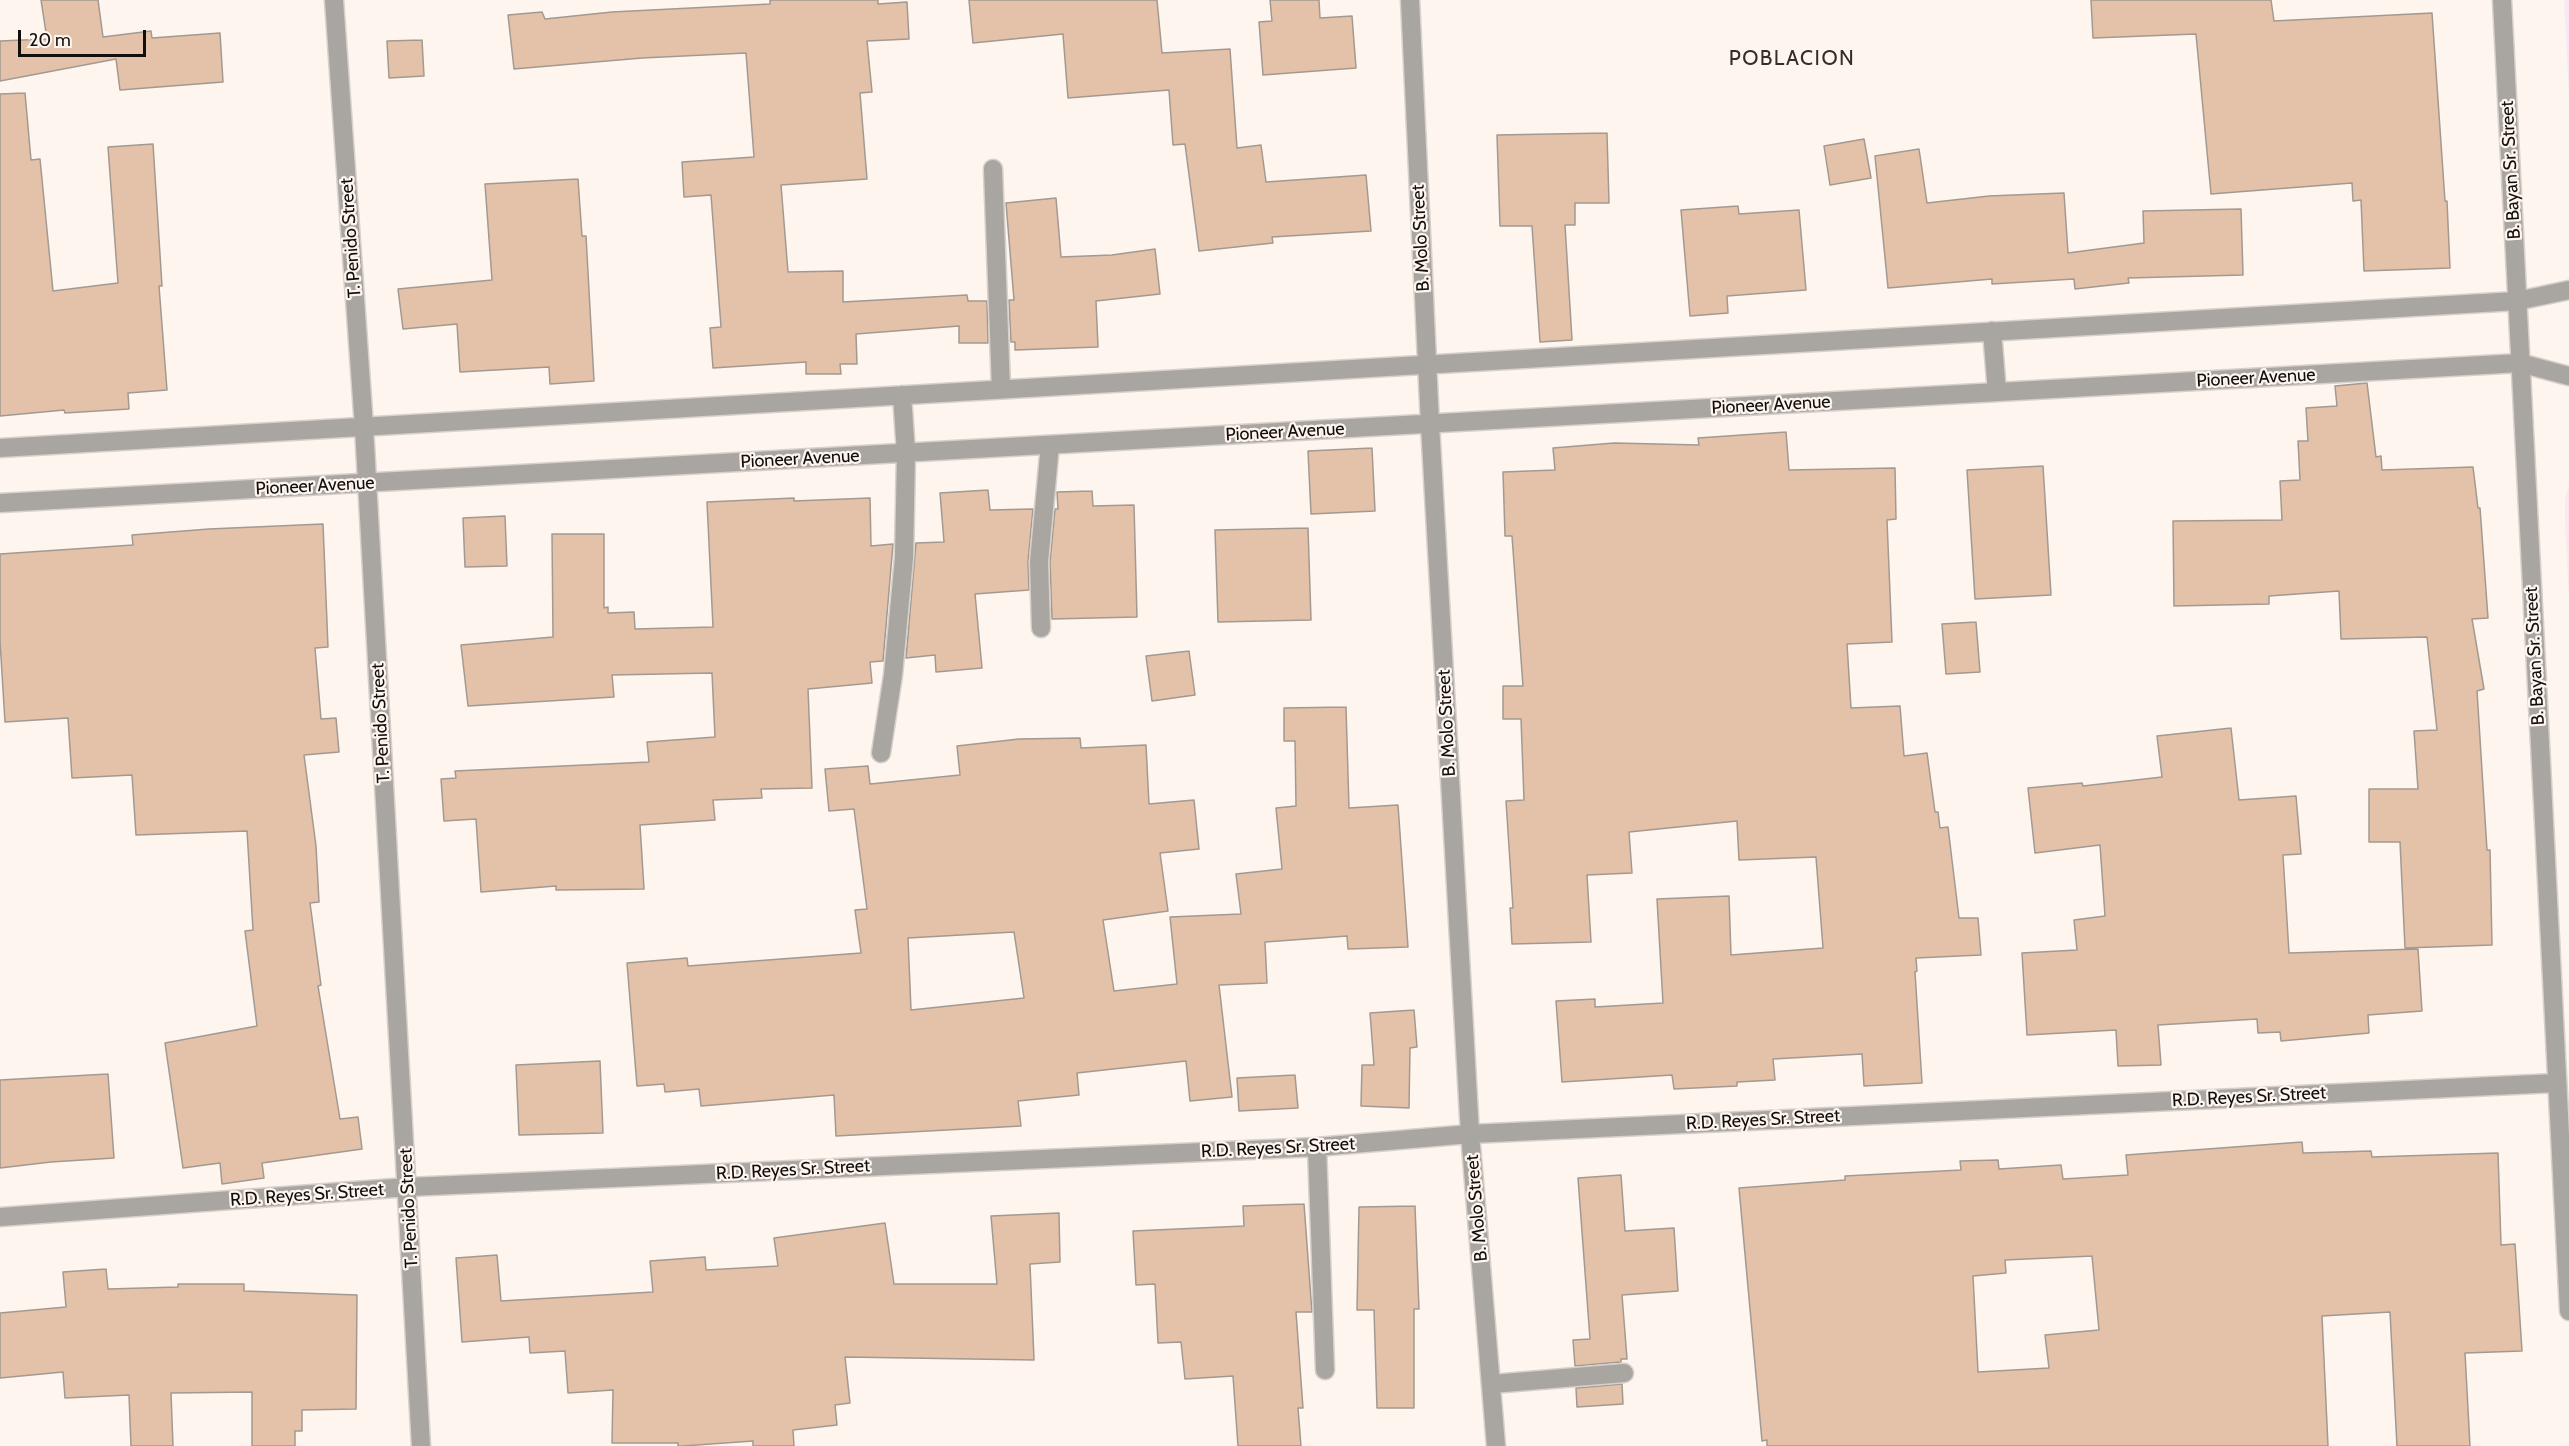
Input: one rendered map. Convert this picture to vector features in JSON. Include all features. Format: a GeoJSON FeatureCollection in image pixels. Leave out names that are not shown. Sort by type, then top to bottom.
{"type":"FeatureCollection","features":[{"type":"Feature","properties":{"kind":"street","name":"T. Penido Street"},"geometry":{"type":"LineString","coordinates":[[334,0],[364,427],[421,1446]]}},
{"type":"Feature","properties":{"kind":"street","name":"B. Molo Street"},"geometry":{"type":"LineString","coordinates":[[1410,0],[1430,424],[1470,1134],[1496,1446]]}},
{"type":"Feature","properties":{"kind":"street","name":"B. Bayan Sr. Street"},"geometry":{"type":"LineString","coordinates":[[2502,0],[2569,1311]]}},
{"type":"Feature","properties":{"kind":"street"},"geometry":{"type":"LineString","coordinates":[[993,169],[1001,389]]}},
{"type":"Feature","properties":{"kind":"street"},"geometry":{"type":"LineString","coordinates":[[0,448],[2517,301],[2569,290]]}},
{"type":"Feature","properties":{"kind":"street"},"geometry":{"type":"LineString","coordinates":[[1992,331],[1997,392]]}},
{"type":"Feature","properties":{"kind":"street","name":"Pioneer Avenue"},"geometry":{"type":"LineString","coordinates":[[0,503],[2520,363],[2569,376]]}},
{"type":"Feature","properties":{"kind":"street"},"geometry":{"type":"LineString","coordinates":[[880,753],[894,675],[904,558],[906,453],[902,395]]}},
{"type":"Feature","properties":{"kind":"street"},"geometry":{"type":"LineString","coordinates":[[1041,628],[1039,562],[1050,445]]}},
{"type":"Feature","properties":{"kind":"street","name":"R.D. Reyes Sr. Street"},"geometry":{"type":"LineString","coordinates":[[0,1217],[408,1187],[1317,1147],[1470,1134],[2556,1083]]}},
{"type":"Feature","properties":{"kind":"street"},"geometry":{"type":"LineString","coordinates":[[1317,1147],[1325,1370]]}},
{"type":"Feature","properties":{"kind":"street"},"geometry":{"type":"LineString","coordinates":[[1492,1384],[1624,1373]]}},
{"type":"Feature","properties":{"kind":"shaded area"},"geometry":{"type":"Polygon","coordinates":[[[2564,0],[2569,0],[2569,96],[2564,0]]]}},
{"type":"Feature","properties":{"kind":"shaded area"},"geometry":{"type":"Polygon","coordinates":[[[2569,487],[2569,599],[2565,498],[2569,487]]]}},
{"type":"Feature","properties":{"kind":"building"},"geometry":{"type":"Polygon","coordinates":[[[41,0],[98,0],[103,37],[151,31],[152,38],[220,33],[223,82],[120,90],[116,59],[0,81],[0,41],[47,39],[41,0]]]}},
{"type":"Feature","properties":{"kind":"building"},"geometry":{"type":"Polygon","coordinates":[[[770,0],[878,0],[878,4],[907,2],[909,39],[867,41],[872,92],[860,93],[867,179],[781,185],[788,272],[843,271],[843,302],[967,295],[968,301],[987,301],[988,343],[959,343],[959,326],[856,334],[857,364],[840,364],[841,374],[806,374],[806,362],[713,368],[710,328],[721,327],[711,195],[684,197],[682,162],[754,157],[746,53],[642,58],[514,69],[508,15],[542,12],[545,19],[612,12],[770,4],[770,0]]]}},
{"type":"Feature","properties":{"kind":"building"},"geometry":{"type":"Polygon","coordinates":[[[969,0],[1157,0],[1162,53],[1230,49],[1237,148],[1261,145],[1266,182],[1366,175],[1371,231],[1272,237],[1273,243],[1199,251],[1185,144],[1173,145],[1169,90],[1068,98],[1063,34],[973,43],[969,0]]]}},
{"type":"Feature","properties":{"kind":"building"},"geometry":{"type":"Polygon","coordinates":[[[1270,0],[1319,0],[1320,18],[1352,16],[1356,68],[1263,75],[1259,22],[1272,21],[1270,0]]]}},
{"type":"Feature","properties":{"kind":"building"},"geometry":{"type":"Polygon","coordinates":[[[2091,0],[2271,0],[2274,21],[2432,13],[2450,268],[2364,271],[2361,200],[2353,201],[2352,183],[2211,194],[2196,34],[2093,38],[2091,0]]]}},
{"type":"Feature","properties":{"kind":"building"},"geometry":{"type":"Polygon","coordinates":[[[422,40],[424,76],[389,78],[387,41],[422,40]]]}},
{"type":"Feature","properties":{"kind":"building"},"geometry":{"type":"Polygon","coordinates":[[[25,93],[31,160],[40,159],[53,291],[118,283],[108,147],[153,144],[162,286],[159,286],[167,390],[128,393],[129,409],[65,413],[64,410],[0,416],[0,94],[25,93]]]}},
{"type":"Feature","properties":{"kind":"building"},"geometry":{"type":"Polygon","coordinates":[[[1607,133],[1609,203],[1575,203],[1575,225],[1565,225],[1572,340],[1540,342],[1532,226],[1500,226],[1497,135],[1607,133]]]}},
{"type":"Feature","properties":{"kind":"building"},"geometry":{"type":"Polygon","coordinates":[[[1864,139],[1871,178],[1830,185],[1824,146],[1864,139]]]}},
{"type":"Feature","properties":{"kind":"building"},"geometry":{"type":"Polygon","coordinates":[[[1919,149],[1927,203],[1989,196],[2064,193],[2068,253],[2144,243],[2143,211],[2241,209],[2243,275],[2128,278],[2129,283],[2075,289],[2074,279],[1992,284],[1992,279],[1888,288],[1875,156],[1919,149]]]}},
{"type":"Feature","properties":{"kind":"building"},"geometry":{"type":"Polygon","coordinates":[[[578,179],[582,236],[586,236],[594,381],[550,384],[549,367],[460,372],[457,324],[403,329],[398,289],[492,280],[485,184],[578,179]]]}},
{"type":"Feature","properties":{"kind":"building"},"geometry":{"type":"Polygon","coordinates":[[[1056,198],[1061,257],[1112,255],[1155,249],[1160,294],[1096,301],[1098,347],[1015,350],[1015,342],[1011,342],[1009,300],[1014,300],[1006,203],[1056,198]]]}},
{"type":"Feature","properties":{"kind":"building"},"geometry":{"type":"Polygon","coordinates":[[[1738,206],[1739,214],[1799,210],[1806,290],[1727,296],[1728,313],[1690,316],[1681,210],[1738,206]]]}},
{"type":"Feature","properties":{"kind":"building"},"geometry":{"type":"Polygon","coordinates":[[[2367,383],[2376,457],[2381,456],[2382,470],[2473,467],[2478,508],[2480,508],[2488,618],[2472,619],[2484,689],[2477,691],[2487,850],[2490,850],[2492,945],[2405,948],[2400,842],[2369,842],[2369,789],[2418,789],[2414,731],[2437,730],[2427,637],[2341,639],[2339,591],[2269,596],[2269,604],[2174,606],[2173,521],[2282,520],[2280,481],[2300,480],[2298,441],[2308,441],[2306,408],[2337,406],[2335,386],[2367,383]]]}},
{"type":"Feature","properties":{"kind":"building"},"geometry":{"type":"Polygon","coordinates":[[[1786,432],[1789,470],[1895,468],[1896,519],[1887,520],[1892,642],[1847,644],[1851,708],[1900,706],[1904,756],[1927,753],[1935,812],[1938,812],[1940,828],[1948,827],[1959,918],[1978,918],[1981,955],[1916,958],[1922,1083],[1864,1086],[1862,1054],[1773,1059],[1775,1080],[1737,1082],[1737,1086],[1674,1089],[1672,1075],[1562,1082],[1556,1001],[1595,999],[1595,1007],[1663,1003],[1657,899],[1729,896],[1731,955],[1823,948],[1816,857],[1739,860],[1737,821],[1629,832],[1632,873],[1587,875],[1591,942],[1512,944],[1510,908],[1513,908],[1506,801],[1524,800],[1521,719],[1503,719],[1503,686],[1523,686],[1512,536],[1505,536],[1503,472],[1555,470],[1553,448],[1614,443],[1699,445],[1698,438],[1786,432]]]}},
{"type":"Feature","properties":{"kind":"building"},"geometry":{"type":"Polygon","coordinates":[[[1372,448],[1375,511],[1311,514],[1308,451],[1372,448]]]}},
{"type":"Feature","properties":{"kind":"building"},"geometry":{"type":"Polygon","coordinates":[[[2043,466],[2051,595],[1975,599],[1967,470],[2043,466]]]}},
{"type":"Feature","properties":{"kind":"building"},"geometry":{"type":"Polygon","coordinates":[[[988,490],[990,510],[1033,509],[1028,561],[1029,590],[975,594],[982,668],[936,672],[935,655],[906,658],[916,543],[944,542],[940,493],[988,490]]]}},
{"type":"Feature","properties":{"kind":"building"},"geometry":{"type":"Polygon","coordinates":[[[1092,491],[1093,506],[1134,505],[1137,617],[1052,619],[1050,562],[1055,509],[1058,509],[1057,492],[1092,491]]]}},
{"type":"Feature","properties":{"kind":"building"},"geometry":{"type":"Polygon","coordinates":[[[794,498],[794,501],[870,498],[871,546],[893,544],[883,661],[870,662],[872,683],[808,689],[812,788],[761,789],[762,798],[713,800],[715,820],[640,825],[644,889],[556,890],[556,886],[481,892],[476,819],[444,821],[441,779],[456,778],[455,771],[649,762],[647,742],[715,737],[712,673],[612,675],[614,697],[468,706],[461,645],[553,637],[552,534],[604,534],[604,608],[608,607],[608,613],[634,612],[635,629],[713,627],[707,502],[794,498]]]}},
{"type":"Feature","properties":{"kind":"building"},"geometry":{"type":"Polygon","coordinates":[[[505,516],[507,566],[465,567],[463,518],[505,516]]]}},
{"type":"Feature","properties":{"kind":"building"},"geometry":{"type":"Polygon","coordinates":[[[323,524],[328,647],[315,648],[321,719],[336,718],[339,752],[304,755],[316,846],[319,902],[310,903],[321,985],[318,986],[340,1119],[358,1117],[362,1149],[262,1163],[264,1178],[222,1184],[220,1163],[183,1168],[165,1043],[257,1026],[245,931],[253,930],[247,831],[136,835],[132,775],[72,778],[68,718],[5,722],[0,641],[0,554],[133,545],[132,535],[323,524]]]}},
{"type":"Feature","properties":{"kind":"building"},"geometry":{"type":"Polygon","coordinates":[[[1308,528],[1311,620],[1218,622],[1215,530],[1308,528]]]}},
{"type":"Feature","properties":{"kind":"building"},"geometry":{"type":"Polygon","coordinates":[[[1976,622],[1980,672],[1946,674],[1942,624],[1976,622]]]}},
{"type":"Feature","properties":{"kind":"building"},"geometry":{"type":"Polygon","coordinates":[[[1189,651],[1195,695],[1152,701],[1146,656],[1189,651]]]}},
{"type":"Feature","properties":{"kind":"building"},"geometry":{"type":"Polygon","coordinates":[[[1346,707],[1349,808],[1398,805],[1408,947],[1348,949],[1347,936],[1265,942],[1267,983],[1219,985],[1232,1097],[1190,1101],[1186,1061],[1077,1073],[1079,1095],[1018,1101],[1021,1126],[836,1136],[834,1095],[701,1106],[699,1089],[665,1092],[664,1084],[637,1086],[627,963],[687,958],[688,966],[861,953],[855,910],[867,909],[854,809],[829,811],[825,769],[868,766],[870,784],[960,775],[957,746],[1019,739],[1080,738],[1081,748],[1146,745],[1149,804],[1194,800],[1199,849],[1160,853],[1168,911],[1103,920],[1114,991],[1177,984],[1170,917],[1241,914],[1236,874],[1282,869],[1276,808],[1296,806],[1295,741],[1284,741],[1284,708],[1346,707]],[[1014,932],[908,938],[911,1010],[1024,998],[1014,932]]]}},
{"type":"Feature","properties":{"kind":"building"},"geometry":{"type":"Polygon","coordinates":[[[2231,728],[2239,800],[2296,796],[2301,854],[2283,855],[2289,953],[2418,949],[2422,1011],[2368,1015],[2369,1033],[2281,1041],[2280,1032],[2258,1033],[2257,1019],[2158,1025],[2161,1065],[2118,1066],[2116,1030],[2027,1035],[2022,953],[2077,950],[2074,920],[2105,916],[2100,845],[2035,853],[2028,788],[2082,783],[2083,786],[2162,777],[2157,736],[2231,728]]]}},
{"type":"Feature","properties":{"kind":"building"},"geometry":{"type":"Polygon","coordinates":[[[1414,1010],[1417,1047],[1410,1048],[1409,1108],[1361,1106],[1362,1065],[1374,1065],[1370,1013],[1414,1010]]]}},
{"type":"Feature","properties":{"kind":"building"},"geometry":{"type":"Polygon","coordinates":[[[600,1061],[603,1133],[519,1135],[516,1065],[600,1061]]]}},
{"type":"Feature","properties":{"kind":"building"},"geometry":{"type":"Polygon","coordinates":[[[108,1074],[114,1158],[0,1168],[0,1080],[108,1074]]]}},
{"type":"Feature","properties":{"kind":"building"},"geometry":{"type":"Polygon","coordinates":[[[1295,1075],[1298,1108],[1239,1111],[1237,1078],[1295,1075]]]}},
{"type":"Feature","properties":{"kind":"building"},"geometry":{"type":"Polygon","coordinates":[[[2302,1142],[2303,1153],[2371,1151],[2372,1157],[2498,1153],[2501,1245],[2515,1244],[2522,1351],[2465,1353],[2470,1446],[2397,1446],[2390,1312],[2322,1316],[2328,1446],[1767,1446],[1767,1440],[1762,1441],[1739,1188],[1845,1180],[1845,1176],[1961,1170],[1960,1161],[1998,1160],[1999,1169],[2061,1165],[2063,1179],[2128,1175],[2126,1155],[2302,1142]],[[2092,1256],[2005,1260],[2006,1273],[1973,1276],[1978,1372],[2049,1368],[2045,1335],[2099,1330],[2092,1256]]]}},
{"type":"Feature","properties":{"kind":"building"},"geometry":{"type":"Polygon","coordinates":[[[1621,1175],[1625,1231],[1674,1228],[1678,1291],[1622,1295],[1627,1359],[1621,1359],[1621,1362],[1575,1366],[1573,1340],[1590,1339],[1578,1178],[1621,1175]]]}},
{"type":"Feature","properties":{"kind":"building"},"geometry":{"type":"Polygon","coordinates":[[[1304,1204],[1312,1312],[1296,1312],[1303,1408],[1298,1408],[1301,1446],[1238,1446],[1233,1376],[1185,1379],[1181,1342],[1158,1343],[1155,1284],[1136,1285],[1133,1231],[1244,1226],[1243,1206],[1304,1204]]]}},
{"type":"Feature","properties":{"kind":"building"},"geometry":{"type":"Polygon","coordinates":[[[1415,1206],[1419,1309],[1414,1309],[1414,1408],[1377,1408],[1374,1310],[1357,1310],[1359,1207],[1415,1206]]]}},
{"type":"Feature","properties":{"kind":"building"},"geometry":{"type":"Polygon","coordinates":[[[1059,1213],[1060,1262],[1030,1264],[1034,1360],[845,1357],[850,1403],[835,1405],[837,1425],[793,1430],[794,1446],[753,1446],[753,1441],[683,1446],[678,1446],[678,1443],[612,1443],[613,1390],[568,1393],[565,1351],[530,1353],[529,1337],[462,1342],[456,1258],[497,1255],[501,1301],[653,1292],[650,1261],[705,1257],[706,1270],[778,1266],[774,1238],[885,1223],[894,1284],[997,1284],[991,1216],[1059,1213]]]}},
{"type":"Feature","properties":{"kind":"building"},"geometry":{"type":"Polygon","coordinates":[[[106,1269],[108,1289],[178,1287],[178,1284],[244,1284],[244,1291],[357,1295],[356,1409],[302,1410],[302,1431],[295,1431],[295,1446],[252,1446],[252,1392],[171,1393],[173,1446],[131,1446],[129,1395],[65,1398],[63,1372],[0,1378],[0,1313],[66,1307],[63,1272],[106,1269]]]}},
{"type":"Feature","properties":{"kind":"building"},"geometry":{"type":"Polygon","coordinates":[[[1622,1384],[1623,1404],[1577,1407],[1576,1388],[1622,1384]]]}},
{"type":"Feature","properties":{"kind":"district","name":"POBLACION"},"geometry":{"type":"Point","coordinates":[1792,59]}}]}
